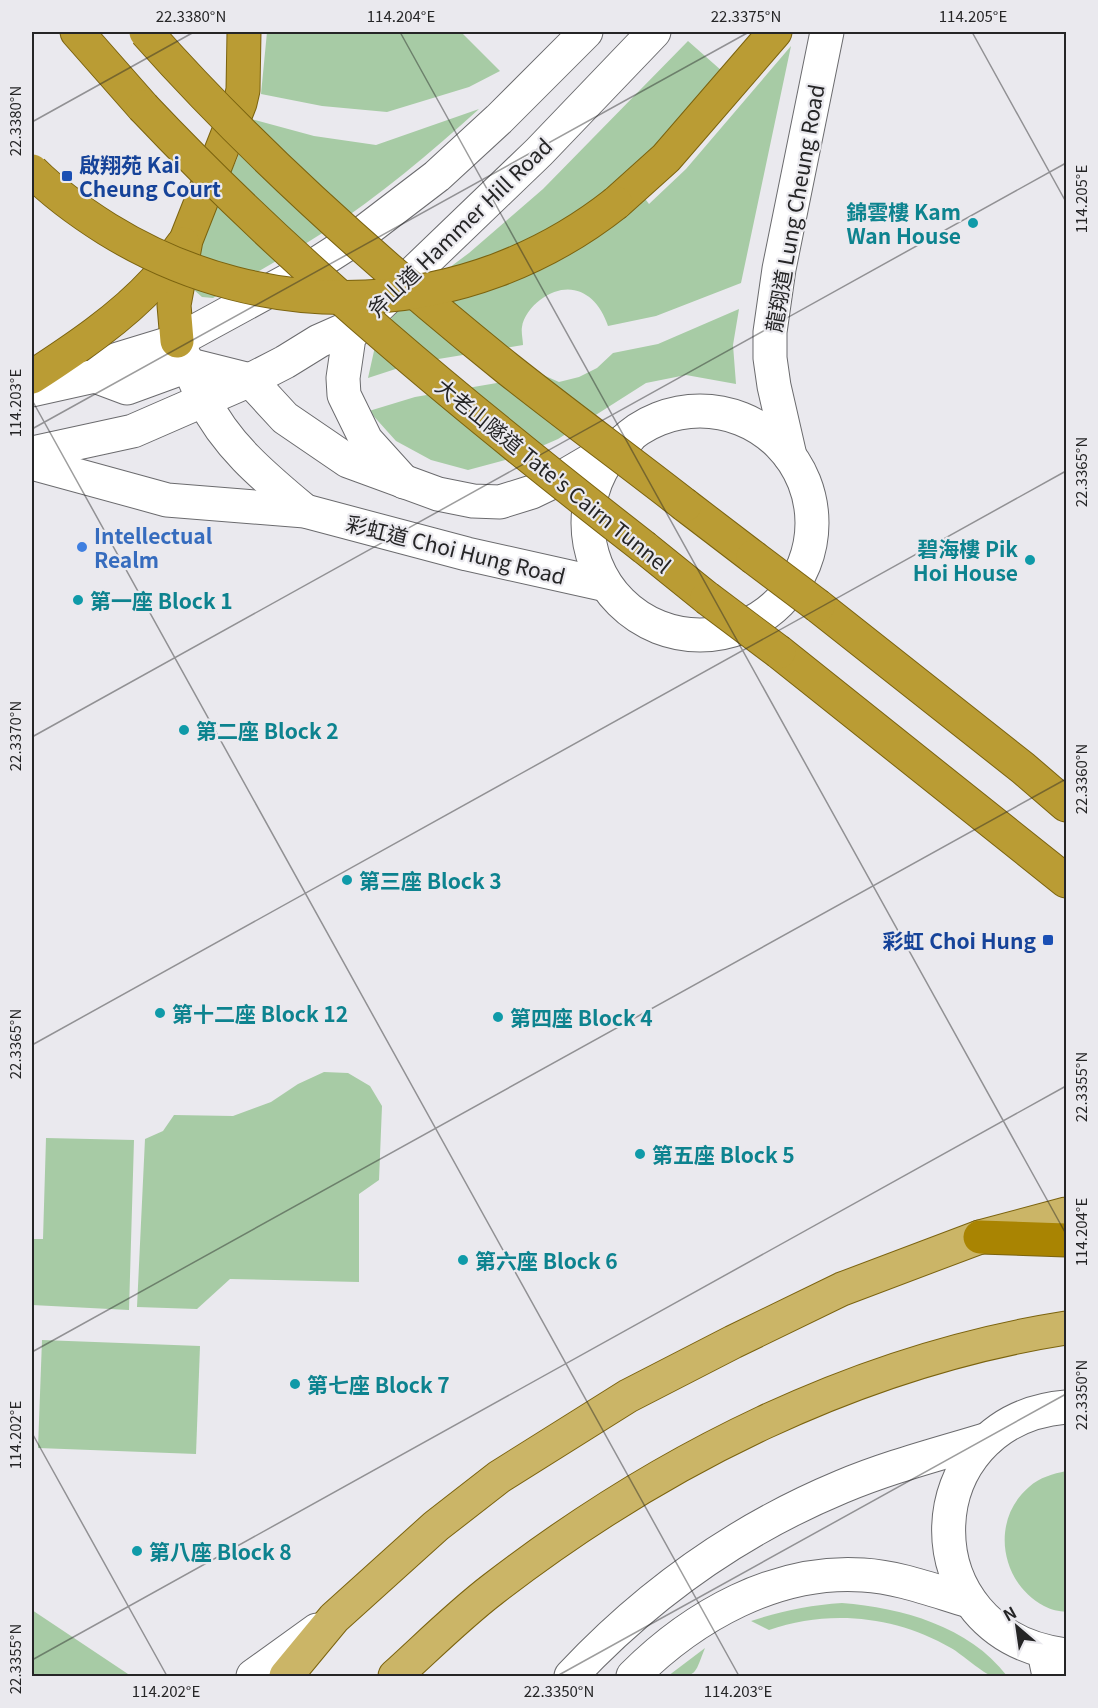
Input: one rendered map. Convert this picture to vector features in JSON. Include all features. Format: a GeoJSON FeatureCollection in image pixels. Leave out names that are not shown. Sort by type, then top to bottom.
{"type":"FeatureCollection","features":[{"type":"Feature","properties":{"kind":"highway","name":"大老山隧道 Tate's Cairn Tunnel"},"geometry":{"type":"LineString","coordinates":[[77,32],[199,166],[251,217],[418,365],[577,495],[1066,881]]}},
{"type":"Feature","properties":{"kind":"highway"},"geometry":{"type":"LineString","coordinates":[[146,32],[244,136],[411,289],[509,370],[818,606],[1023,768],[1066,805]]}},
{"type":"Feature","properties":{"kind":"highway"},"geometry":{"type":"LineString","coordinates":[[184,353],[174,304],[186,240],[240,103],[243,90],[244,32]]}},
{"type":"Feature","properties":{"kind":"highway"},"geometry":{"type":"LineString","coordinates":[[32,171],[80,211],[153,255],[240,286],[262,291],[328,297],[371,297],[412,293],[493,272],[529,258],[587,226],[616,204],[666,158],[776,32]]}},
{"type":"Feature","properties":{"kind":"highway"},"geometry":{"type":"LineString","coordinates":[[32,376],[74,349],[134,301],[157,279],[186,240]]}},
{"type":"Feature","properties":{"kind":"highway"},"geometry":{"type":"LineString","coordinates":[[1023,768],[1066,792]]}},
{"type":"Feature","properties":{"kind":"highway"},"geometry":{"type":"LineString","coordinates":[[980,1238],[1066,1240]]}},
{"type":"Feature","properties":{"kind":"main road"},"geometry":{"type":"LineString","coordinates":[[184,353],[399,207],[437,176],[499,119],[586,32]]}},
{"type":"Feature","properties":{"kind":"main road","name":"斧山道 Hammer Hill Road"},"geometry":{"type":"LineString","coordinates":[[204,401],[285,362],[319,340],[362,322],[539,152],[654,32]]}},
{"type":"Feature","properties":{"kind":"main road","name":"龍翔道 Lung Cheung Road"},"geometry":{"type":"LineString","coordinates":[[789,456],[770,358],[771,322],[827,32]]}},
{"type":"Feature","properties":{"kind":"main road"},"geometry":{"type":"LineString","coordinates":[[362,322],[349,337],[343,378],[344,394],[366,440],[404,482]]}},
{"type":"Feature","properties":{"kind":"main road"},"geometry":{"type":"LineString","coordinates":[[32,390],[95,376],[118,359],[184,353],[250,380]]}},
{"type":"Feature","properties":{"kind":"main road","name":"彩虹道 Choi Hung Road"},"geometry":{"type":"LineString","coordinates":[[184,353],[204,401],[231,442],[256,470],[305,511]]}},
{"type":"Feature","properties":{"kind":"main road","name":"彩虹道 Choi Hung Road"},"geometry":{"type":"LineString","coordinates":[[250,380],[285,418],[348,461],[438,494],[474,501],[500,502],[532,492],[559,479],[628,438],[657,421],[688,412],[722,414],[752,424],[766,433],[789,456],[798,468],[809,494],[812,525],[810,545],[795,583],[782,599],[759,618],[736,629],[707,635],[668,631],[650,624],[619,600],[606,585],[596,565],[590,542],[588,519],[592,496],[600,474],[612,454],[628,438]]}},
{"type":"Feature","properties":{"kind":"main road"},"geometry":{"type":"LineString","coordinates":[[32,453],[133,431],[204,401]]}},
{"type":"Feature","properties":{"kind":"main road","name":"彩虹道 Choi Hung Road"},"geometry":{"type":"LineString","coordinates":[[32,463],[167,500],[305,511],[467,554],[606,585]]}},
{"type":"Feature","properties":{"kind":"main road"},"geometry":{"type":"LineString","coordinates":[[253,1677],[333,1618],[436,1526],[499,1476],[628,1396],[842,1289],[980,1238],[1066,1214]]}},
{"type":"Feature","properties":{"kind":"main road"},"geometry":{"type":"LineString","coordinates":[[394,1677],[491,1591],[556,1541],[714,1445],[852,1384],[1016,1336],[1066,1328]]}},
{"type":"Feature","properties":{"kind":"main road"},"geometry":{"type":"LineString","coordinates":[[1053,1661],[1015,1641],[990,1624],[969,1601],[954,1569],[948,1534],[952,1499],[966,1467],[988,1439],[1015,1420],[1046,1409],[1066,1407]]}},
{"type":"Feature","properties":{"kind":"main road"},"geometry":{"type":"LineString","coordinates":[[571,1677],[591,1655],[656,1596],[710,1557],[752,1531],[843,1486],[988,1439]]}},
{"type":"Feature","properties":{"kind":"main road"},"geometry":{"type":"LineString","coordinates":[[633,1677],[684,1632],[765,1588],[798,1579],[830,1575],[864,1575],[897,1580],[969,1601]]}},
{"type":"Feature","properties":{"kind":"main road"},"geometry":{"type":"LineString","coordinates":[[286,1677],[333,1618]]}},
{"type":"Feature","properties":{"kind":"green space"},"geometry":{"type":"Polygon","coordinates":[[[267,32],[461,32],[500,71],[469,87],[387,112],[322,106],[261,94],[267,32]]]}},
{"type":"Feature","properties":{"kind":"green space"},"geometry":{"type":"Polygon","coordinates":[[[688,41],[722,71],[628,176],[649,204],[686,169],[791,46],[741,283],[656,316],[608,326],[590,297],[581,292],[562,290],[551,293],[540,300],[528,312],[522,327],[523,345],[414,363],[368,378],[376,342],[395,313],[418,291],[469,253],[543,189],[688,41]]]}},
{"type":"Feature","properties":{"kind":"green space"},"geometry":{"type":"Polygon","coordinates":[[[479,109],[404,174],[324,232],[213,298],[202,297],[194,290],[201,228],[237,159],[251,119],[314,136],[376,145],[479,109]]]}},
{"type":"Feature","properties":{"kind":"green space"},"geometry":{"type":"Polygon","coordinates":[[[739,309],[733,345],[736,384],[686,375],[646,383],[558,439],[517,457],[468,470],[431,460],[396,441],[369,411],[415,397],[543,375],[559,382],[579,377],[597,368],[613,353],[658,344],[739,309]]]}},
{"type":"Feature","properties":{"kind":"green space"},"geometry":{"type":"Polygon","coordinates":[[[324,1072],[348,1073],[370,1086],[382,1106],[379,1180],[359,1194],[359,1282],[230,1279],[197,1309],[137,1307],[145,1139],[163,1131],[174,1115],[233,1116],[271,1102],[298,1084],[324,1072]]]}},
{"type":"Feature","properties":{"kind":"green space"},"geometry":{"type":"Polygon","coordinates":[[[46,1138],[134,1140],[129,1310],[32,1305],[32,1239],[43,1239],[46,1138]]]}},
{"type":"Feature","properties":{"kind":"green space"},"geometry":{"type":"Polygon","coordinates":[[[42,1340],[200,1346],[196,1454],[38,1448],[42,1340]]]}},
{"type":"Feature","properties":{"kind":"green space"},"geometry":{"type":"Polygon","coordinates":[[[1066,1471],[1066,1612],[1044,1606],[1029,1596],[1018,1582],[1005,1550],[1005,1533],[1009,1516],[1017,1501],[1029,1487],[1042,1478],[1066,1471]]]}},
{"type":"Feature","properties":{"kind":"green space"},"geometry":{"type":"Polygon","coordinates":[[[842,1603],[888,1609],[911,1615],[954,1632],[974,1644],[1007,1676],[989,1674],[956,1651],[930,1637],[885,1623],[862,1619],[815,1619],[769,1630],[751,1621],[796,1609],[842,1603]]]}},
{"type":"Feature","properties":{"kind":"green space"},"geometry":{"type":"Polygon","coordinates":[[[32,1610],[131,1676],[32,1676],[32,1610]]]}},
{"type":"Feature","properties":{"kind":"green space"},"geometry":{"type":"Polygon","coordinates":[[[705,1648],[694,1672],[685,1676],[668,1676],[705,1648]]]}},
{"type":"Feature","properties":{"kind":"place","name":"啟翔苑 Kai Cheung Court"},"geometry":{"type":"Point","coordinates":[67,176]}},
{"type":"Feature","properties":{"kind":"place","name":"錦雲樓 Kam Wan House"},"geometry":{"type":"Point","coordinates":[973,223]}},
{"type":"Feature","properties":{"kind":"place","name":"Intellectual Realm"},"geometry":{"type":"Point","coordinates":[82,547]}},
{"type":"Feature","properties":{"kind":"place","name":"碧海樓 Pik Hoi House"},"geometry":{"type":"Point","coordinates":[1030,560]}},
{"type":"Feature","properties":{"kind":"place","name":"第一座 Block 1"},"geometry":{"type":"Point","coordinates":[78,600]}},
{"type":"Feature","properties":{"kind":"place","name":"第二座 Block 2"},"geometry":{"type":"Point","coordinates":[184,730]}},
{"type":"Feature","properties":{"kind":"place","name":"第三座 Block 3"},"geometry":{"type":"Point","coordinates":[347,880]}},
{"type":"Feature","properties":{"kind":"place","name":"彩虹 Choi Hung"},"geometry":{"type":"Point","coordinates":[1048,940]}},
{"type":"Feature","properties":{"kind":"place","name":"第十二座 Block 12"},"geometry":{"type":"Point","coordinates":[160,1013]}},
{"type":"Feature","properties":{"kind":"place","name":"第四座 Block 4"},"geometry":{"type":"Point","coordinates":[498,1017]}},
{"type":"Feature","properties":{"kind":"place","name":"第五座 Block 5"},"geometry":{"type":"Point","coordinates":[640,1154]}},
{"type":"Feature","properties":{"kind":"place","name":"第六座 Block 6"},"geometry":{"type":"Point","coordinates":[463,1260]}},
{"type":"Feature","properties":{"kind":"place","name":"第七座 Block 7"},"geometry":{"type":"Point","coordinates":[295,1384]}},
{"type":"Feature","properties":{"kind":"place","name":"第八座 Block 8"},"geometry":{"type":"Point","coordinates":[137,1551]}}]}
